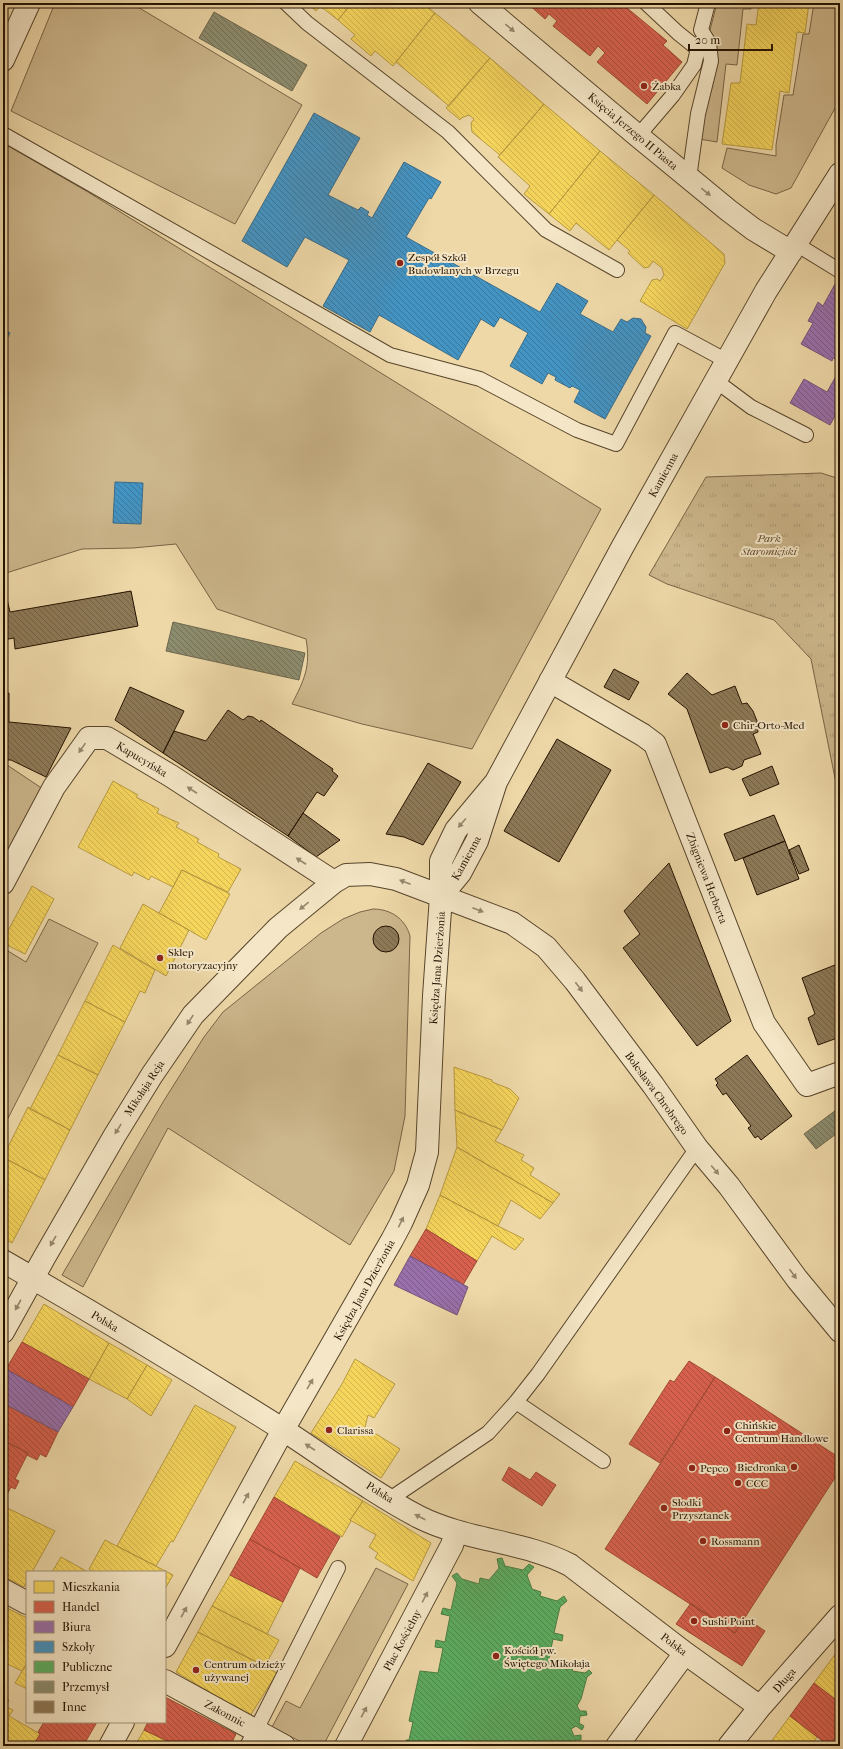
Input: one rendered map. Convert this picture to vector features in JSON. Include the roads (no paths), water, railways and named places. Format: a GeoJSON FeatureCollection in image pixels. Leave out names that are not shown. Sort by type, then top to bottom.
{"type":"FeatureCollection","features":[{"type":"Feature","properties":{"kind":"street"},"geometry":{"type":"LineString","coordinates":[[3,60],[29,3]]}},
{"type":"Feature","properties":{"kind":"street","name":"Księcia Jerzego II Piasta"},"geometry":{"type":"LineString","coordinates":[[480,3],[638,136],[753,229],[793,248]]}},
{"type":"Feature","properties":{"kind":"street","name":"Kamienna"},"geometry":{"type":"LineString","coordinates":[[441,896],[460,873],[477,841],[496,782],[550,681],[766,291],[840,174]]}},
{"type":"Feature","properties":{"kind":"street","name":"Zbigniewa Herberta"},"geometry":{"type":"LineString","coordinates":[[550,681],[644,735],[655,744],[764,1023],[807,1085],[840,1072]]}},
{"type":"Feature","properties":{"kind":"street","name":"Kapucyńska"},"geometry":{"type":"LineString","coordinates":[[3,883],[54,787],[89,738],[107,738],[171,776],[334,882]]}},
{"type":"Feature","properties":{"kind":"street","name":"Mikołaja Reja"},"geometry":{"type":"LineString","coordinates":[[3,1332],[115,1135],[152,1075],[193,1015],[278,928],[334,882],[346,875],[370,874],[396,879],[441,896]]}},
{"type":"Feature","properties":{"kind":"street","name":"Bolesława Chrobrego"},"geometry":{"type":"LineString","coordinates":[[441,896],[512,923],[546,946],[575,981],[653,1085],[697,1148],[729,1186],[797,1279],[840,1331]]}},
{"type":"Feature","properties":{"kind":"street","name":"Księdza Jana Dzierżonia"},"geometry":{"type":"LineString","coordinates":[[166,1644],[284,1430],[392,1240],[418,1184],[427,1152],[434,996],[441,896]]}},
{"type":"Feature","properties":{"kind":"street","name":"Polska"},"geometry":{"type":"LineString","coordinates":[[3,1260],[284,1430],[390,1499],[419,1516],[456,1532],[559,1560],[570,1565],[685,1653],[760,1707]]}},
{"type":"Feature","properties":{"kind":"street","name":"Plac Kościelny"},"geometry":{"type":"LineString","coordinates":[[346,1746],[452,1545],[456,1532]]}},
{"type":"Feature","properties":{"kind":"street"},"geometry":{"type":"LineString","coordinates":[[3,1590],[26,1603]]}},
{"type":"Feature","properties":{"kind":"street","name":"Długa"},"geometry":{"type":"LineString","coordinates":[[729,1746],[760,1707],[840,1616]]}},
{"type":"Feature","properties":{"kind":"street"},"geometry":{"type":"LineString","coordinates":[[617,1746],[685,1653]]}},
{"type":"Feature","properties":{"kind":"street","name":"Zakonnic"},"geometry":{"type":"LineString","coordinates":[[166,1682],[252,1738],[284,1746]]}},
{"type":"Feature","properties":{"kind":"street"},"geometry":{"type":"LineString","coordinates":[[110,1746],[122,1723]]}},
{"type":"Feature","properties":{"kind":"lane"},"geometry":{"type":"LineString","coordinates":[[286,3],[307,23],[448,132],[546,230],[617,270]]}},
{"type":"Feature","properties":{"kind":"lane"},"geometry":{"type":"LineString","coordinates":[[638,136],[673,95],[694,65],[698,49],[678,34],[646,3]]}},
{"type":"Feature","properties":{"kind":"lane"},"geometry":{"type":"LineString","coordinates":[[689,178],[698,114],[710,61],[709,43],[701,30],[708,3]]}},
{"type":"Feature","properties":{"kind":"lane"},"geometry":{"type":"LineString","coordinates":[[3,134],[390,355],[480,379],[577,430],[616,444],[675,333],[727,361]]}},
{"type":"Feature","properties":{"kind":"lane"},"geometry":{"type":"LineString","coordinates":[[793,248],[840,271]]}},
{"type":"Feature","properties":{"kind":"lane"},"geometry":{"type":"LineString","coordinates":[[716,381],[751,407],[806,436]]}},
{"type":"Feature","properties":{"kind":"lane"},"geometry":{"type":"LineString","coordinates":[[390,1499],[488,1433],[516,1402],[538,1374],[697,1148]]}},
{"type":"Feature","properties":{"kind":"lane"},"geometry":{"type":"LineString","coordinates":[[516,1402],[603,1461]]}},
{"type":"Feature","properties":{"kind":"lane"},"geometry":{"type":"LineString","coordinates":[[252,1738],[338,1568]]}},
{"type":"Feature","properties":{"kind":"place","name":"Żabka"},"geometry":{"type":"Point","coordinates":[644,86]}},
{"type":"Feature","properties":{"kind":"place","name":"Zespół Szkół Budowlanych w Brzegu"},"geometry":{"type":"Point","coordinates":[400,263]}},
{"type":"Feature","properties":{"kind":"place","name":"Chir-Orto-Med"},"geometry":{"type":"Point","coordinates":[725,725]}},
{"type":"Feature","properties":{"kind":"place","name":"Sklep motoryzacyjny"},"geometry":{"type":"Point","coordinates":[160,958]}},
{"type":"Feature","properties":{"kind":"place","name":"Clarissa"},"geometry":{"type":"Point","coordinates":[329,1430]}},
{"type":"Feature","properties":{"kind":"place","name":"Chińskie Centrum Handlowe"},"geometry":{"type":"Point","coordinates":[727,1431]}},
{"type":"Feature","properties":{"kind":"place","name":"Biedronka"},"geometry":{"type":"Point","coordinates":[794,1467]}},
{"type":"Feature","properties":{"kind":"place","name":"Pepco"},"geometry":{"type":"Point","coordinates":[692,1468]}},
{"type":"Feature","properties":{"kind":"place","name":"CCC"},"geometry":{"type":"Point","coordinates":[738,1483]}},
{"type":"Feature","properties":{"kind":"place","name":"Słodki Przysztanek"},"geometry":{"type":"Point","coordinates":[664,1508]}},
{"type":"Feature","properties":{"kind":"place","name":"Rossmann"},"geometry":{"type":"Point","coordinates":[703,1541]}},
{"type":"Feature","properties":{"kind":"place","name":"Sushi Point"},"geometry":{"type":"Point","coordinates":[694,1621]}},
{"type":"Feature","properties":{"kind":"place","name":"Kościół pw. Świętego Mikołaja"},"geometry":{"type":"Point","coordinates":[496,1656]}},
{"type":"Feature","properties":{"kind":"place","name":"Centrum odzieży używanej"},"geometry":{"type":"Point","coordinates":[196,1670]}},
{"type":"Feature","properties":{"kind":"park label","name":"Park Staromiejski"},"geometry":{"type":"Point","coordinates":[769,544]}}]}
